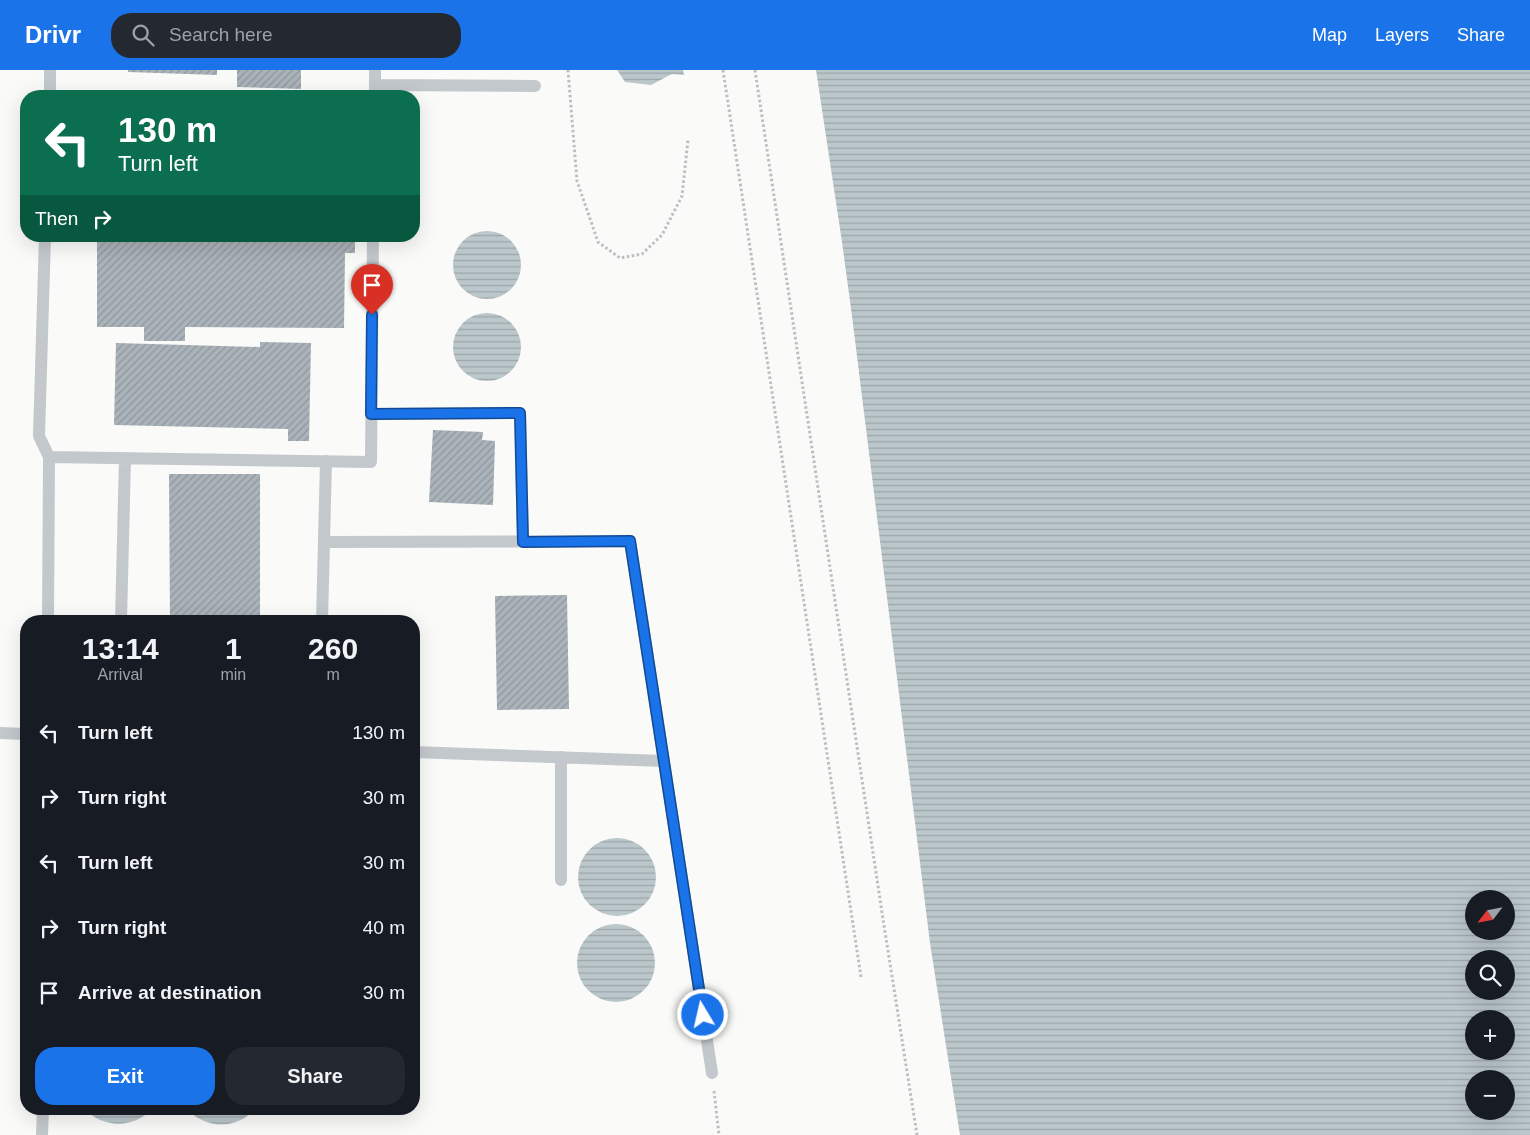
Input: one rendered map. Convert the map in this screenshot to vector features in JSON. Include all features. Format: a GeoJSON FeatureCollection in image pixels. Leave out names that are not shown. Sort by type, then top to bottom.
{"type":"FeatureCollection","features":[{"type":"Feature","properties":{"kind":"lane"},"geometry":{"type":"LineString","coordinates":[[50,70],[50,90]]}},
{"type":"Feature","properties":{"kind":"lane"},"geometry":{"type":"LineString","coordinates":[[375,70],[375,90]]}},
{"type":"Feature","properties":{"kind":"lane"},"geometry":{"type":"LineString","coordinates":[[407,90],[535,86]]}},
{"type":"Feature","properties":{"kind":"lane"},"geometry":{"type":"LineString","coordinates":[[45,242],[38,436],[49,457],[48,615]]}},
{"type":"Feature","properties":{"kind":"lane"},"geometry":{"type":"LineString","coordinates":[[49,457],[371,462],[373,242]]}},
{"type":"Feature","properties":{"kind":"lane"},"geometry":{"type":"LineString","coordinates":[[371,414],[520,413],[523,542]]}},
{"type":"Feature","properties":{"kind":"lane"},"geometry":{"type":"LineString","coordinates":[[121,615],[125,458]]}},
{"type":"Feature","properties":{"kind":"lane"},"geometry":{"type":"LineString","coordinates":[[322,615],[326,461]]}},
{"type":"Feature","properties":{"kind":"lane"},"geometry":{"type":"LineString","coordinates":[[324,542],[630,541],[712,1073]]}},
{"type":"Feature","properties":{"kind":"lane"},"geometry":{"type":"LineString","coordinates":[[0,732],[20,734]]}},
{"type":"Feature","properties":{"kind":"lane"},"geometry":{"type":"LineString","coordinates":[[420,752],[663,761]]}},
{"type":"Feature","properties":{"kind":"lane"},"geometry":{"type":"LineString","coordinates":[[561,757],[561,880]]}},
{"type":"Feature","properties":{"kind":"lane"},"geometry":{"type":"LineString","coordinates":[[42,1115],[42,1135]]}},
{"type":"Feature","properties":{"kind":"path"},"geometry":{"type":"LineString","coordinates":[[568,70],[577,181],[598,242],[620,258],[642,254],[662,235],[682,196],[688,140]]}},
{"type":"Feature","properties":{"kind":"path"},"geometry":{"type":"LineString","coordinates":[[723,70],[861,977]]}},
{"type":"Feature","properties":{"kind":"path"},"geometry":{"type":"LineString","coordinates":[[754,70],[883,919],[918,1135]]}},
{"type":"Feature","properties":{"kind":"path"},"geometry":{"type":"LineString","coordinates":[[712,1073],[720,1135]]}},
{"type":"Feature","properties":{"kind":"shaded area"},"geometry":{"type":"Polygon","coordinates":[[[617,70],[683,70],[684,75],[672,74],[651,85],[625,82],[617,70]]]}},
{"type":"Feature","properties":{"kind":"shaded area"},"geometry":{"type":"Polygon","coordinates":[[[816,70],[1530,70],[1530,1135],[960,1135],[930,943],[852,316],[816,70]]]}},
{"type":"Feature","properties":{"kind":"shaded area"},"geometry":{"type":"Polygon","coordinates":[[[480,231],[494,231],[506,236],[516,246],[521,258],[521,272],[516,284],[506,294],[494,299],[480,299],[468,294],[458,284],[453,272],[453,258],[458,246],[468,236],[480,231]]]}},
{"type":"Feature","properties":{"kind":"shaded area"},"geometry":{"type":"Polygon","coordinates":[[[480,313],[494,313],[506,318],[516,328],[521,340],[521,354],[516,366],[506,376],[494,381],[480,381],[468,376],[458,366],[453,354],[453,340],[458,328],[468,318],[480,313]]]}},
{"type":"Feature","properties":{"kind":"shaded area"},"geometry":{"type":"Polygon","coordinates":[[[617,838],[632,841],[645,849],[653,862],[656,877],[653,892],[645,905],[632,913],[617,916],[602,913],[589,905],[581,892],[578,877],[581,862],[589,849],[602,841],[617,838]]]}},
{"type":"Feature","properties":{"kind":"shaded area"},"geometry":{"type":"Polygon","coordinates":[[[616,924],[631,927],[644,935],[652,948],[655,963],[652,978],[644,991],[631,999],[616,1002],[601,999],[588,991],[580,978],[577,963],[580,948],[588,935],[601,927],[616,924]]]}},
{"type":"Feature","properties":{"kind":"shaded area"},"geometry":{"type":"Polygon","coordinates":[[[145,1115],[137,1120],[119,1124],[110,1123],[92,1116],[145,1115]]]}},
{"type":"Feature","properties":{"kind":"shaded area"},"geometry":{"type":"Polygon","coordinates":[[[249,1115],[230,1124],[212,1123],[194,1116],[249,1115]]]}},
{"type":"Feature","properties":{"kind":"building"},"geometry":{"type":"Polygon","coordinates":[[[128,70],[217,70],[217,75],[128,72],[128,70]]]}},
{"type":"Feature","properties":{"kind":"building"},"geometry":{"type":"Polygon","coordinates":[[[237,70],[301,70],[301,89],[237,87],[237,70]]]}},
{"type":"Feature","properties":{"kind":"building"},"geometry":{"type":"Polygon","coordinates":[[[97,242],[355,242],[355,253],[345,253],[344,328],[185,327],[185,341],[144,341],[144,327],[97,327],[97,242]]]}},
{"type":"Feature","properties":{"kind":"building"},"geometry":{"type":"Polygon","coordinates":[[[260,342],[311,343],[309,441],[288,441],[288,429],[114,425],[116,343],[260,347],[260,342]]]}},
{"type":"Feature","properties":{"kind":"building"},"geometry":{"type":"Polygon","coordinates":[[[433,430],[483,432],[482,440],[495,441],[493,505],[429,502],[433,430]]]}},
{"type":"Feature","properties":{"kind":"building"},"geometry":{"type":"Polygon","coordinates":[[[169,474],[260,474],[260,615],[170,615],[169,474]]]}},
{"type":"Feature","properties":{"kind":"building"},"geometry":{"type":"Polygon","coordinates":[[[567,595],[569,709],[497,710],[495,596],[567,595]]]}},
{"type":"Feature","properties":{"kind":"route"},"geometry":{"type":"LineString","coordinates":[[372,315],[371,414],[520,413],[523,542],[630,541],[703,1015]]}}]}
